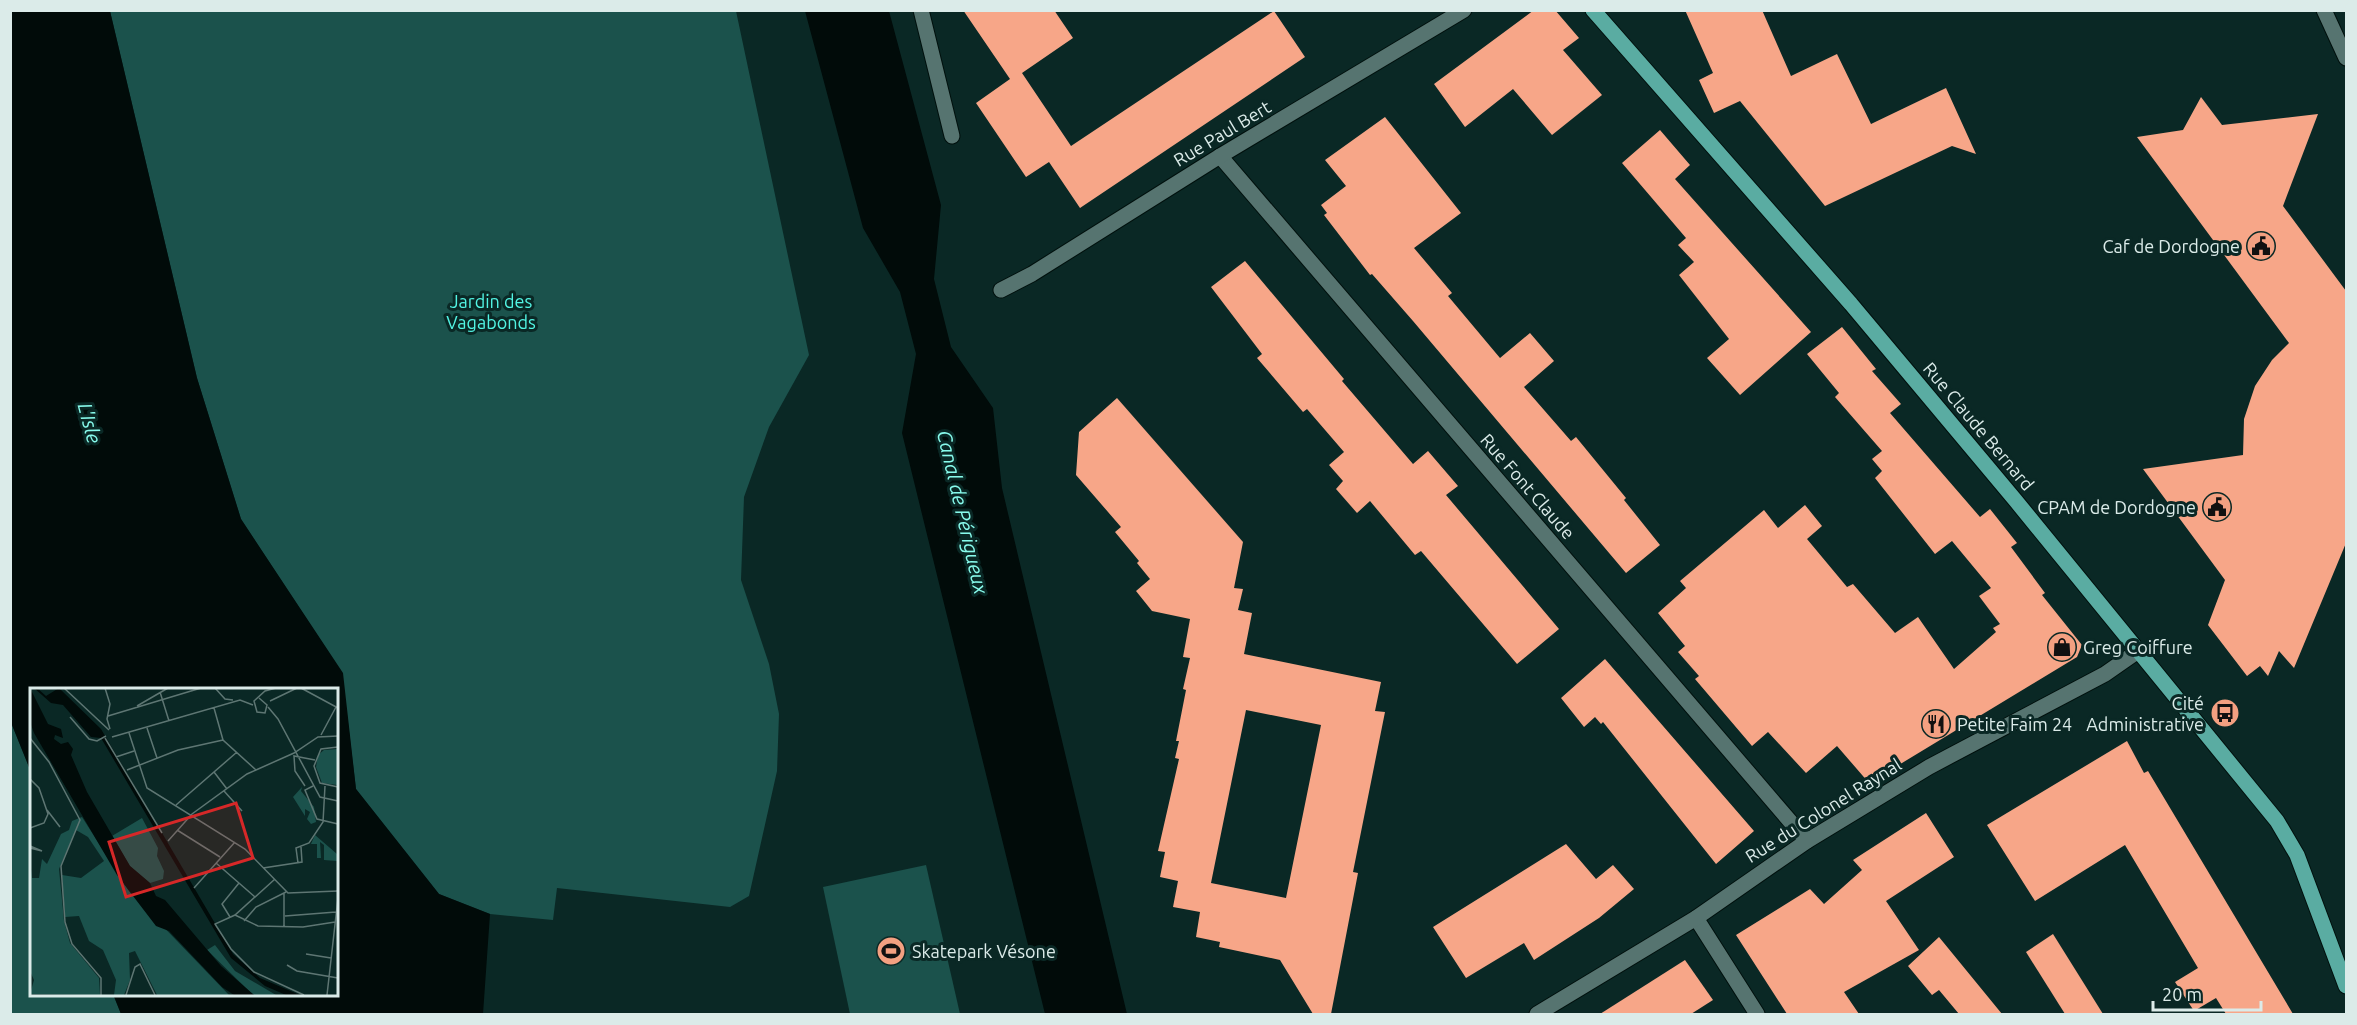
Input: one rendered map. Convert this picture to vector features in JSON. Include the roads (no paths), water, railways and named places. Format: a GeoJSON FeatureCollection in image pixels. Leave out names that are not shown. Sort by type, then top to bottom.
{"type":"FeatureCollection","features":[{"type":"Feature","properties":{"kind":"main road","name":"Rue Claude Bernard"},"geometry":{"type":"LineString","coordinates":[[1593,10],[1851,304],[2024,510],[2264,805],[2287,837],[2306,875],[2346,986]]}},
{"type":"Feature","properties":{"kind":"street"},"geometry":{"type":"LineString","coordinates":[[921,10],[952,136]]}},
{"type":"Feature","properties":{"kind":"street","name":"Rue Paul Bert"},"geometry":{"type":"LineString","coordinates":[[1001,291],[1464,10]]}},
{"type":"Feature","properties":{"kind":"street"},"geometry":{"type":"LineString","coordinates":[[2324,10],[2346,58]]}},
{"type":"Feature","properties":{"kind":"street","name":"Rue Font Claude"},"geometry":{"type":"LineString","coordinates":[[1220,156],[1807,841]]}},
{"type":"Feature","properties":{"kind":"street","name":"Rue du Colonel Raynal"},"geometry":{"type":"LineString","coordinates":[[1537,1014],[1696,918],[1807,841],[1929,767],[2105,674],[2138,651]]}},
{"type":"Feature","properties":{"kind":"street"},"geometry":{"type":"LineString","coordinates":[[1696,918],[1757,1014]]}},
{"type":"Feature","properties":{"kind":"water","name":"L'Isle"},"geometry":{"type":"Polygon","coordinates":[[[11,10],[110,11],[197,378],[241,519],[343,673],[356,789],[439,894],[490,914],[483,1014],[121,1014],[113,995],[338,995],[338,688],[30,688],[30,770],[10,720],[11,10]]]}},
{"type":"Feature","properties":{"kind":"water","name":"Canal de Périgueux"},"geometry":{"type":"Polygon","coordinates":[[[805,11],[889,11],[941,205],[934,279],[951,347],[993,408],[1002,488],[1127,1014],[1045,1014],[902,433],[916,354],[900,292],[863,228],[805,11]]]}},
{"type":"Feature","properties":{"kind":"place","name":"Caf de Dordogne"},"geometry":{"type":"Point","coordinates":[2261,246]}},
{"type":"Feature","properties":{"kind":"place","name":"CPAM de Dordogne"},"geometry":{"type":"Point","coordinates":[2217,507]}},
{"type":"Feature","properties":{"kind":"place","name":"Greg Coiffure"},"geometry":{"type":"Point","coordinates":[2062,647]}},
{"type":"Feature","properties":{"kind":"place","name":"Cité Administrative"},"geometry":{"type":"Point","coordinates":[2225,713]}},
{"type":"Feature","properties":{"kind":"place","name":"Petite Faim 24"},"geometry":{"type":"Point","coordinates":[1936,724]}},
{"type":"Feature","properties":{"kind":"place","name":"Skatepark Vésone"},"geometry":{"type":"Point","coordinates":[891,951]}},
{"type":"Feature","properties":{"kind":"park label","name":"Jardin des Vagabonds"},"geometry":{"type":"Point","coordinates":[491,311]}}]}
